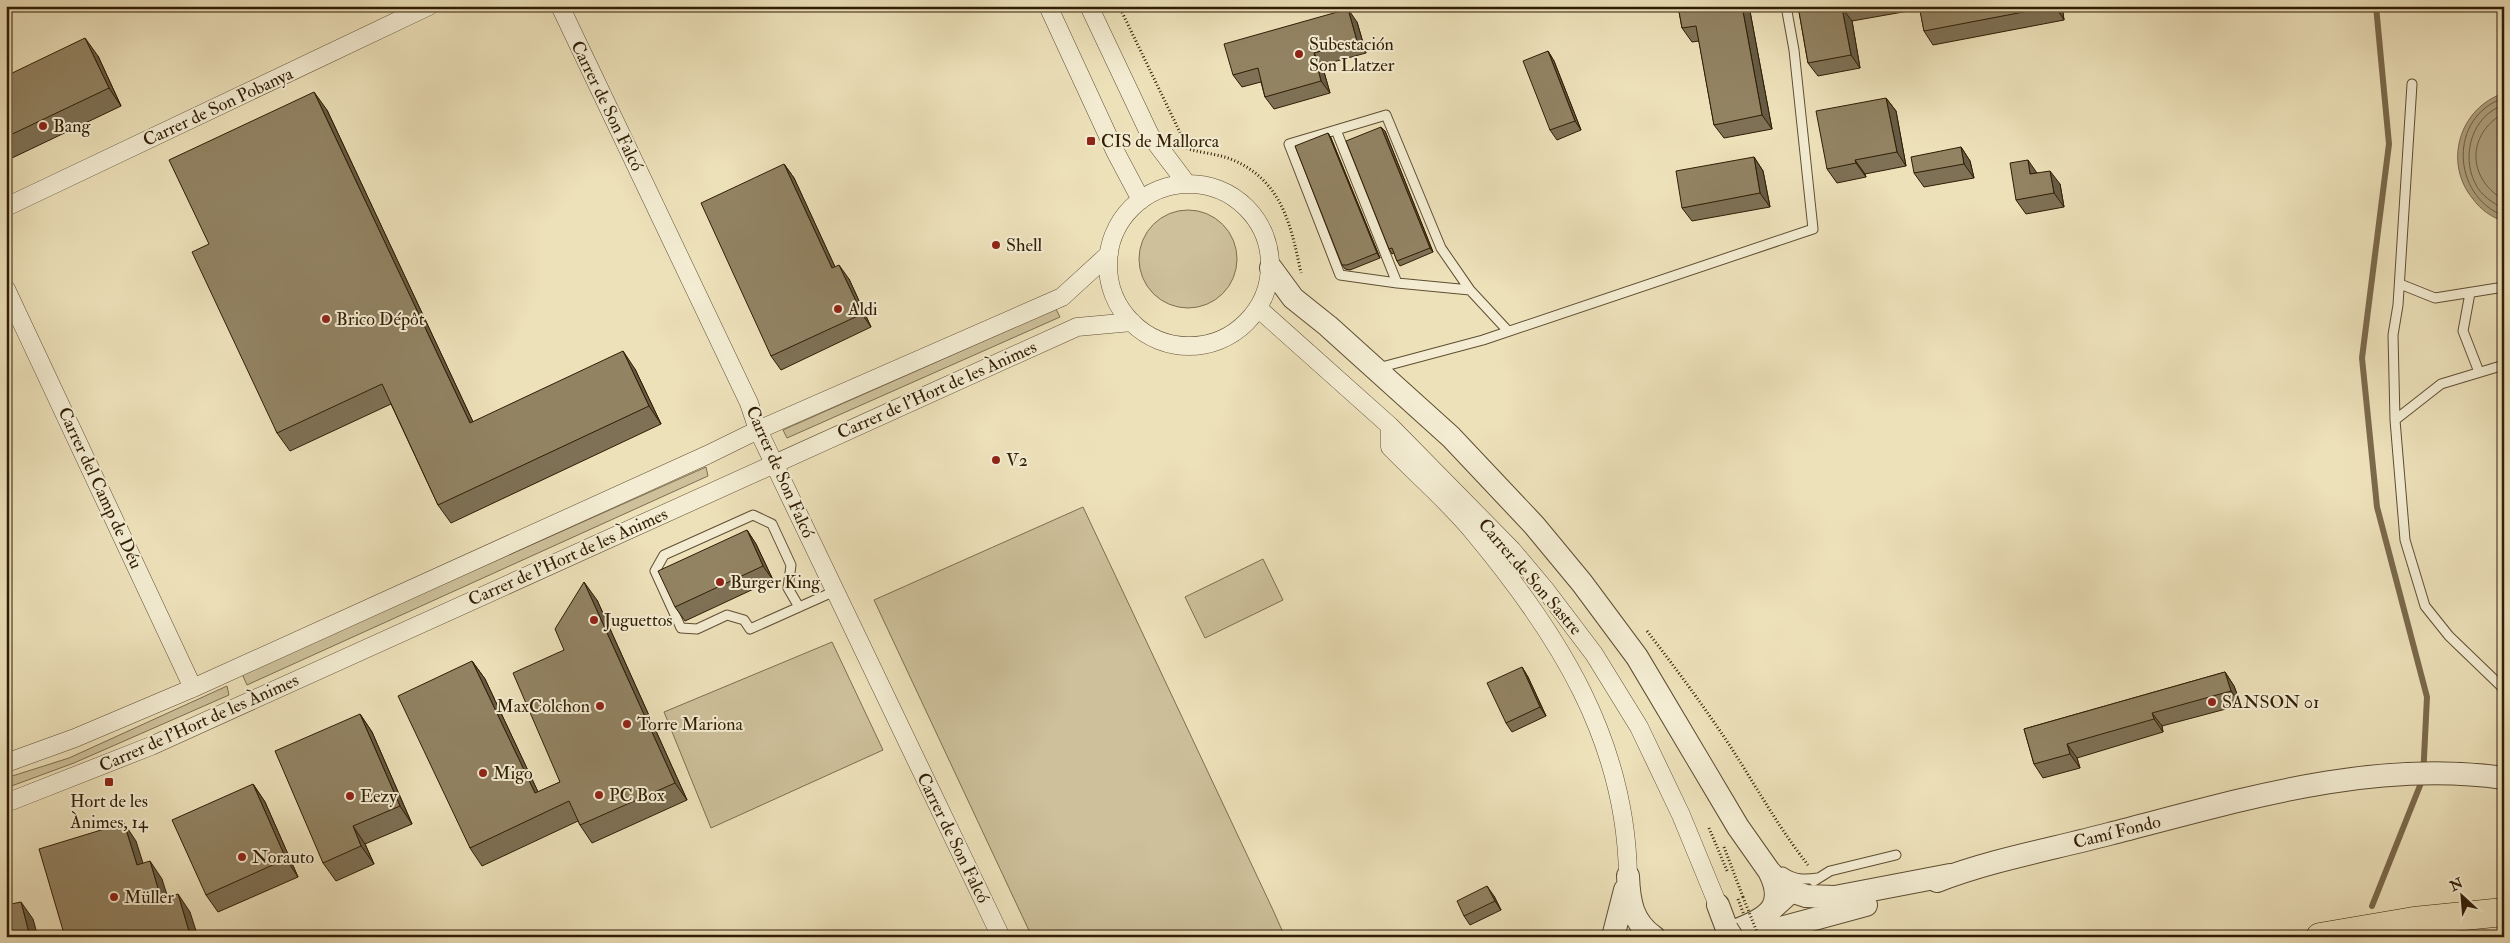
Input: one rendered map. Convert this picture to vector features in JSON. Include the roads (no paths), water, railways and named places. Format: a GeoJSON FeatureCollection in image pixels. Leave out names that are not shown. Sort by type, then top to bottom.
{"type":"FeatureCollection","features":[{"type":"Feature","properties":{"kind":"highway"},"geometry":{"type":"LineString","coordinates":[[2320,937],[2414,921],[2504,912]]}},
{"type":"Feature","properties":{"kind":"street","name":"Carrer de Son Pobanya"},"geometry":{"type":"LineString","coordinates":[[6,207],[429,6]]}},
{"type":"Feature","properties":{"kind":"street","name":"Carrer de Son Falcó"},"geometry":{"type":"LineString","coordinates":[[560,6],[749,403],[758,430],[1001,937]]}},
{"type":"Feature","properties":{"kind":"street"},"geometry":{"type":"LineString","coordinates":[[1048,6],[1115,151],[1141,200]]}},
{"type":"Feature","properties":{"kind":"street"},"geometry":{"type":"LineString","coordinates":[[1089,6],[1150,135],[1187,184]]}},
{"type":"Feature","properties":{"kind":"street"},"geometry":{"type":"LineString","coordinates":[[1187,184],[1214,187],[1237,199],[1256,218],[1268,242],[1271,268],[1259,309],[1231,334],[1206,344],[1180,345],[1154,338],[1132,322],[1118,302],[1109,279],[1109,254],[1115,234],[1126,215],[1141,200],[1170,186],[1187,184]]}},
{"type":"Feature","properties":{"kind":"street","name":"Carrer de l'Hort de les Ànimes"},"geometry":{"type":"LineString","coordinates":[[6,763],[74,738],[193,688],[707,455],[758,430],[1062,298],[1109,254]]}},
{"type":"Feature","properties":{"kind":"street"},"geometry":{"type":"LineString","coordinates":[[1271,268],[1293,298],[1376,369],[1451,437],[1534,525],[1582,583],[1637,657],[1738,827],[1769,871],[1780,883],[1799,893],[1819,897],[1847,896],[1950,875]]}},
{"type":"Feature","properties":{"kind":"street","name":"Carrer del Camp de Déu"},"geometry":{"type":"LineString","coordinates":[[6,289],[193,688]]}},
{"type":"Feature","properties":{"kind":"street","name":"Carrer de Son Sastre"},"geometry":{"type":"LineString","coordinates":[[1259,309],[1390,426],[1512,550],[1544,588],[1594,654],[1640,727],[1701,860],[1718,905]]}},
{"type":"Feature","properties":{"kind":"street","name":"Carrer de l'Hort de les Ànimes"},"geometry":{"type":"LineString","coordinates":[[6,803],[160,742],[1076,328],[1132,322]]}},
{"type":"Feature","properties":{"kind":"street"},"geometry":{"type":"LineString","coordinates":[[1390,426],[1390,447],[1475,533],[1529,604],[1566,661],[1599,728],[1611,760],[1625,821],[1629,900],[1633,913],[1641,925],[1654,937]]}},
{"type":"Feature","properties":{"kind":"street","name":"Camí Fondo"},"geometry":{"type":"LineString","coordinates":[[1729,935],[1766,932],[1898,896],[1950,875],[2283,790],[2369,776],[2460,774],[2504,778]]}},
{"type":"Feature","properties":{"kind":"street"},"geometry":{"type":"LineString","coordinates":[[1718,905],[1729,935],[1759,929],[1775,904],[1778,894],[1769,871]]}},
{"type":"Feature","properties":{"kind":"street"},"geometry":{"type":"LineString","coordinates":[[1613,937],[1628,876]]}},
{"type":"Feature","properties":{"kind":"lane"},"geometry":{"type":"LineString","coordinates":[[1376,369],[1508,331],[1813,228],[1794,50],[1786,6]]}},
{"type":"Feature","properties":{"kind":"lane"},"geometry":{"type":"LineString","coordinates":[[2412,84],[2400,284],[2393,335],[2395,420],[2404,540],[2425,606],[2449,636],[2504,689]]}},
{"type":"Feature","properties":{"kind":"lane"},"geometry":{"type":"LineString","coordinates":[[1470,290],[1340,275],[1289,144],[1386,115],[1441,248],[1470,290],[1508,331]]}},
{"type":"Feature","properties":{"kind":"lane"},"geometry":{"type":"LineString","coordinates":[[1336,130],[1397,283]]}},
{"type":"Feature","properties":{"kind":"lane"},"geometry":{"type":"LineString","coordinates":[[2400,284],[2436,298],[2504,287]]}},
{"type":"Feature","properties":{"kind":"lane"},"geometry":{"type":"LineString","coordinates":[[2470,293],[2463,331],[2479,372]]}},
{"type":"Feature","properties":{"kind":"lane"},"geometry":{"type":"LineString","coordinates":[[2395,420],[2441,384],[2504,366]]}},
{"type":"Feature","properties":{"kind":"lane"},"geometry":{"type":"LineString","coordinates":[[799,607],[788,588],[791,564],[772,524],[753,515],[664,555],[655,571],[681,628],[697,629],[727,615],[744,620],[750,630],[836,591]]}},
{"type":"Feature","properties":{"kind":"lane"},"geometry":{"type":"LineString","coordinates":[[1688,743],[1724,782]]}},
{"type":"Feature","properties":{"kind":"lane"},"geometry":{"type":"LineString","coordinates":[[1752,830],[1785,873],[1792,878],[1802,880],[1818,878]]}},
{"type":"Feature","properties":{"kind":"lane"},"geometry":{"type":"LineString","coordinates":[[1759,929],[1799,893],[1830,871],[1896,855]]}},
{"type":"Feature","properties":{"kind":"water"},"geometry":{"type":"Polygon","coordinates":[[[2504,93],[2504,221],[2487,213],[2473,199],[2464,185],[2459,169],[2458,154],[2460,138],[2476,111],[2489,100],[2504,93]]]}},
{"type":"Feature","properties":{"kind":"waterway"},"geometry":{"type":"LineString","coordinates":[[2372,906],[2423,778],[2427,697],[2377,507],[2362,358],[2389,144],[2376,6]]}},
{"type":"Feature","properties":{"kind":"place","name":"Subestación Son Llatzer"},"geometry":{"type":"Point","coordinates":[1299,54]}},
{"type":"Feature","properties":{"kind":"place","name":"Bang"},"geometry":{"type":"Point","coordinates":[43,126]}},
{"type":"Feature","properties":{"kind":"place","name":"CIS de Mallorca"},"geometry":{"type":"Point","coordinates":[1091,141]}},
{"type":"Feature","properties":{"kind":"place","name":"Shell"},"geometry":{"type":"Point","coordinates":[996,245]}},
{"type":"Feature","properties":{"kind":"place","name":"Aldi"},"geometry":{"type":"Point","coordinates":[838,309]}},
{"type":"Feature","properties":{"kind":"place","name":"Brico Dépôt"},"geometry":{"type":"Point","coordinates":[326,319]}},
{"type":"Feature","properties":{"kind":"place","name":"V2"},"geometry":{"type":"Point","coordinates":[996,460]}},
{"type":"Feature","properties":{"kind":"place","name":"Burger King"},"geometry":{"type":"Point","coordinates":[720,582]}},
{"type":"Feature","properties":{"kind":"place","name":"Juguettos"},"geometry":{"type":"Point","coordinates":[594,620]}},
{"type":"Feature","properties":{"kind":"place","name":"SANSON 01"},"geometry":{"type":"Point","coordinates":[2212,702]}},
{"type":"Feature","properties":{"kind":"place","name":"MaxColchon"},"geometry":{"type":"Point","coordinates":[600,706]}},
{"type":"Feature","properties":{"kind":"place","name":"Torre Mariona"},"geometry":{"type":"Point","coordinates":[627,724]}},
{"type":"Feature","properties":{"kind":"place","name":"Migo"},"geometry":{"type":"Point","coordinates":[483,773]}},
{"type":"Feature","properties":{"kind":"place","name":"Hort de les Ànimes, 14"},"geometry":{"type":"Point","coordinates":[109,782]}},
{"type":"Feature","properties":{"kind":"place","name":"PC Box"},"geometry":{"type":"Point","coordinates":[599,795]}},
{"type":"Feature","properties":{"kind":"place","name":"Eezy"},"geometry":{"type":"Point","coordinates":[350,796]}},
{"type":"Feature","properties":{"kind":"place","name":"Norauto"},"geometry":{"type":"Point","coordinates":[242,857]}},
{"type":"Feature","properties":{"kind":"place","name":"Müller"},"geometry":{"type":"Point","coordinates":[114,897]}}]}
